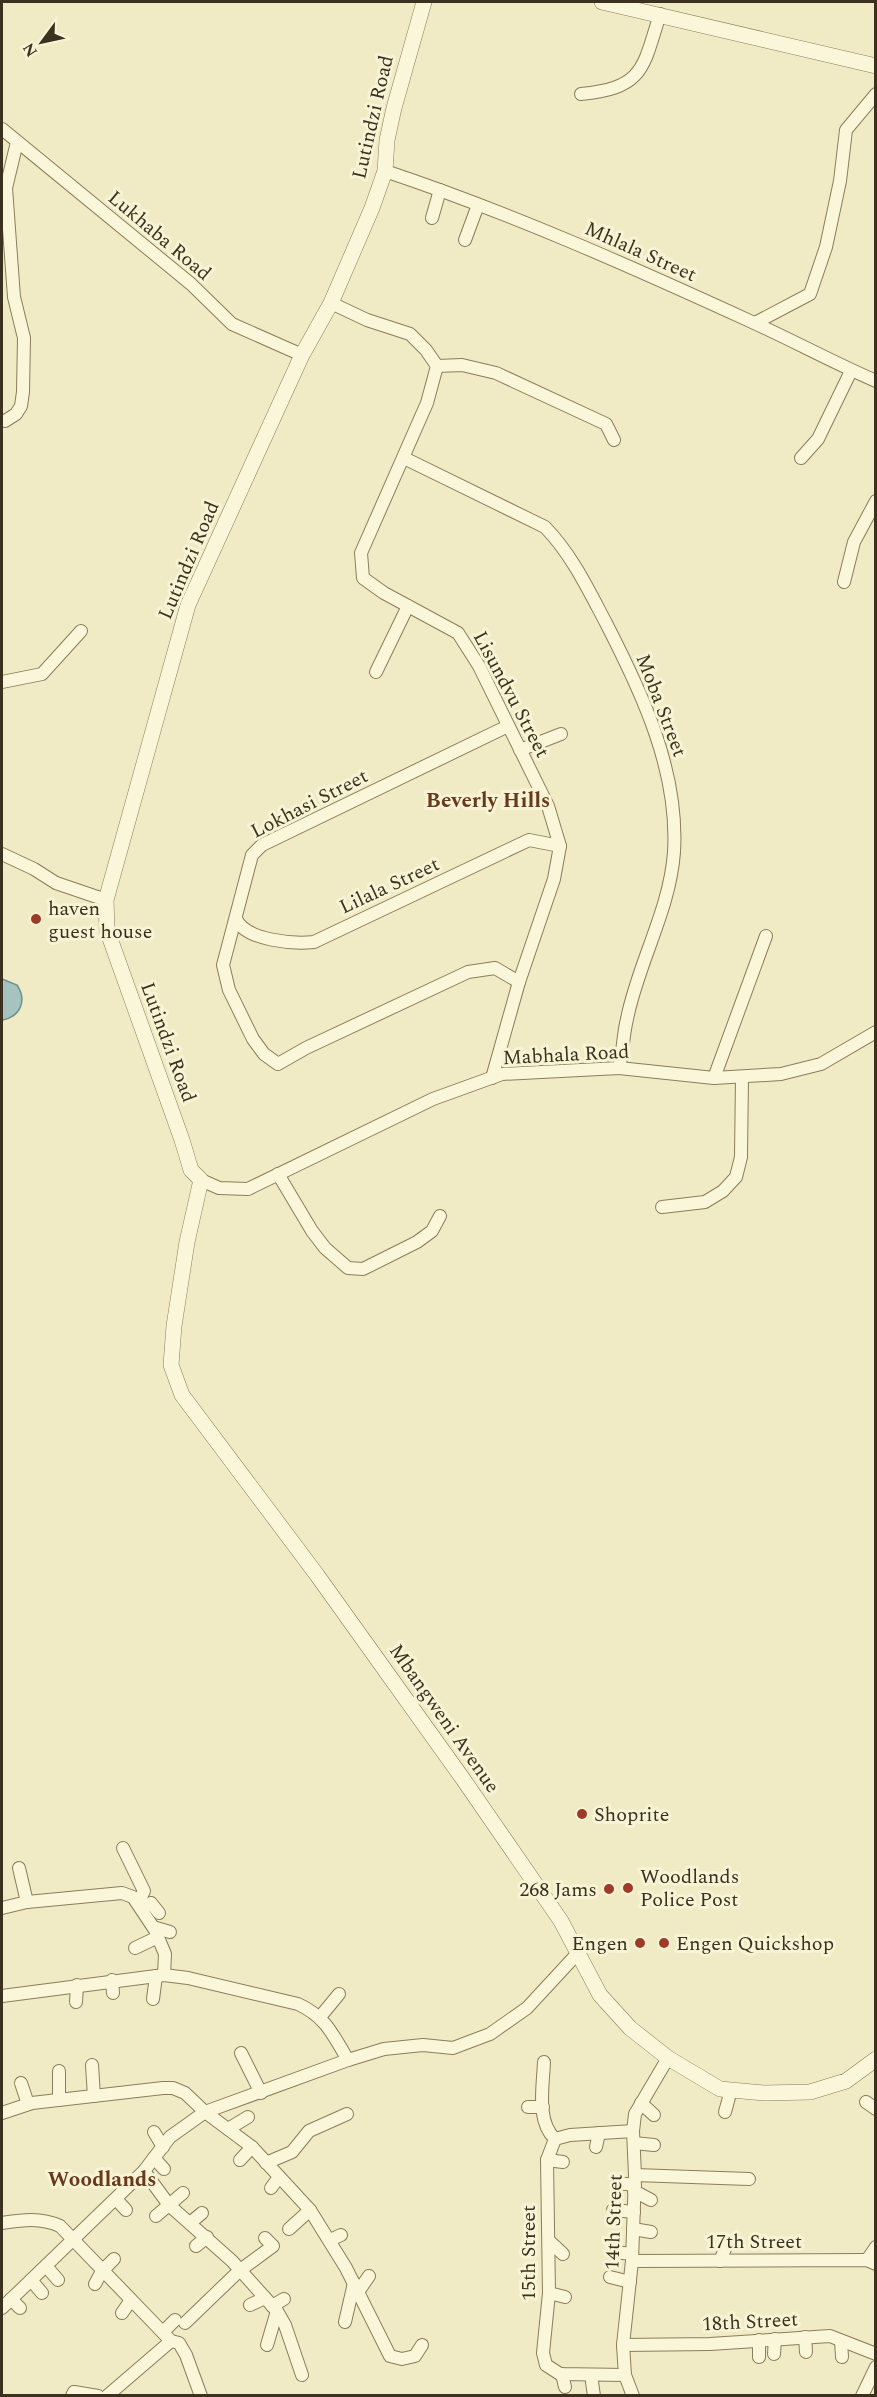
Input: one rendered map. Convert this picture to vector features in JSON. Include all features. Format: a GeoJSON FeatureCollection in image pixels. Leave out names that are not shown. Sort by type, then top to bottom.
{"type":"FeatureCollection","features":[{"type":"Feature","properties":{"kind":"street","name":"Lutindzi Road"},"geometry":{"type":"LineString","coordinates":[[201,1180],[191,1170],[107,930],[106,900],[188,605],[302,356],[331,303],[385,171],[387,140],[394,108],[424,2]]}},
{"type":"Feature","properties":{"kind":"street"},"geometry":{"type":"LineString","coordinates":[[602,2],[876,66]]}},
{"type":"Feature","properties":{"kind":"street"},"geometry":{"type":"LineString","coordinates":[[581,94],[605,92],[639,73],[660,14]]}},
{"type":"Feature","properties":{"kind":"street"},"geometry":{"type":"LineString","coordinates":[[754,323],[810,294],[826,247],[840,181],[846,130],[876,94]]}},
{"type":"Feature","properties":{"kind":"street","name":"Lukhaba Road"},"geometry":{"type":"LineString","coordinates":[[2,129],[191,284],[232,324],[302,356]]}},
{"type":"Feature","properties":{"kind":"street"},"geometry":{"type":"LineString","coordinates":[[5,421],[16,414],[21,406],[24,393],[24,338],[14,297],[6,188],[17,141]]}},
{"type":"Feature","properties":{"kind":"street","name":"Mhlala Street"},"geometry":{"type":"LineString","coordinates":[[385,171],[570,241],[754,323],[876,381]]}},
{"type":"Feature","properties":{"kind":"street"},"geometry":{"type":"LineString","coordinates":[[432,218],[440,190]]}},
{"type":"Feature","properties":{"kind":"street"},"geometry":{"type":"LineString","coordinates":[[465,240],[478,205]]}},
{"type":"Feature","properties":{"kind":"street"},"geometry":{"type":"LineString","coordinates":[[331,303],[367,320],[410,334],[426,350],[436,366],[462,365],[496,374],[606,424],[614,440]]}},
{"type":"Feature","properties":{"kind":"street","name":"Lisundvu Street"},"geometry":{"type":"LineString","coordinates":[[436,366],[427,403],[361,553],[363,578],[458,633],[479,666],[548,806],[560,846],[555,879],[519,982],[492,1078]]}},
{"type":"Feature","properties":{"kind":"street"},"geometry":{"type":"LineString","coordinates":[[801,458],[818,439],[851,371]]}},
{"type":"Feature","properties":{"kind":"street","name":"Moba Street"},"geometry":{"type":"LineString","coordinates":[[404,458],[545,527],[578,569],[624,657],[645,705],[670,783],[674,852],[669,885],[627,1019],[619,1068]]}},
{"type":"Feature","properties":{"kind":"street"},"geometry":{"type":"LineString","coordinates":[[844,582],[854,542],[876,501]]}},
{"type":"Feature","properties":{"kind":"street"},"geometry":{"type":"LineString","coordinates":[[376,672],[408,606]]}},
{"type":"Feature","properties":{"kind":"street"},"geometry":{"type":"LineString","coordinates":[[2,682],[42,674],[81,631]]}},
{"type":"Feature","properties":{"kind":"street","name":"Lokhasi Street"},"geometry":{"type":"LineString","coordinates":[[508,726],[262,845],[252,855],[224,965],[229,990],[253,1039],[264,1054],[278,1064],[306,1048],[468,972],[495,968],[519,982]]}},
{"type":"Feature","properties":{"kind":"street"},"geometry":{"type":"LineString","coordinates":[[520,750],[561,734]]}},
{"type":"Feature","properties":{"kind":"street","name":"Lilala Street"},"geometry":{"type":"LineString","coordinates":[[236,920],[250,933],[285,942],[314,942],[529,840],[560,846]]}},
{"type":"Feature","properties":{"kind":"street"},"geometry":{"type":"LineString","coordinates":[[2,854],[34,869],[56,883],[106,900]]}},
{"type":"Feature","properties":{"kind":"street"},"geometry":{"type":"LineString","coordinates":[[714,1078],[766,936]]}},
{"type":"Feature","properties":{"kind":"street","name":"Mabhala Road"},"geometry":{"type":"LineString","coordinates":[[201,1180],[219,1188],[248,1189],[433,1100],[502,1074],[619,1068],[714,1078],[781,1074],[821,1064],[876,1032]]}},
{"type":"Feature","properties":{"kind":"street"},"geometry":{"type":"LineString","coordinates":[[662,1207],[705,1202],[723,1191],[736,1177],[741,1157],[742,1077]]}},
{"type":"Feature","properties":{"kind":"street"},"geometry":{"type":"LineString","coordinates":[[278,1174],[312,1231],[325,1248],[348,1268],[363,1269],[417,1242],[432,1231],[440,1216]]}},
{"type":"Feature","properties":{"kind":"street","name":"Mbangweni Avenue"},"geometry":{"type":"LineString","coordinates":[[201,1180],[187,1242],[174,1326],[171,1365],[182,1395],[317,1575],[463,1779],[561,1921],[600,1995],[630,2028],[668,2058],[720,2089],[765,2093],[810,2092],[846,2081],[876,2059]]}},
{"type":"Feature","properties":{"kind":"street"},"geometry":{"type":"LineString","coordinates":[[123,1848],[144,1891],[140,1906]]}},
{"type":"Feature","properties":{"kind":"street"},"geometry":{"type":"LineString","coordinates":[[19,1868],[27,1902]]}},
{"type":"Feature","properties":{"kind":"street"},"geometry":{"type":"LineString","coordinates":[[2,1908],[27,1902],[122,1893],[133,1898],[155,1932],[165,1954],[153,2000]]}},
{"type":"Feature","properties":{"kind":"street"},"geometry":{"type":"LineString","coordinates":[[140,1906],[151,1903],[159,1913]]}},
{"type":"Feature","properties":{"kind":"street"},"geometry":{"type":"LineString","coordinates":[[135,1948],[155,1932],[170,1932]]}},
{"type":"Feature","properties":{"kind":"street"},"geometry":{"type":"LineString","coordinates":[[2,2308],[16,2303],[31,2280],[144,2171],[170,2137],[206,2112],[384,2049],[423,2045],[453,2048],[490,2034],[527,2008],[577,1954]]}},
{"type":"Feature","properties":{"kind":"street"},"geometry":{"type":"LineString","coordinates":[[2,1996],[76,1985],[112,1987],[160,1975],[188,1978],[298,2004],[314,2011],[348,2060]]}},
{"type":"Feature","properties":{"kind":"street"},"geometry":{"type":"LineString","coordinates":[[76,1985],[76,2002]]}},
{"type":"Feature","properties":{"kind":"street"},"geometry":{"type":"LineString","coordinates":[[320,2017],[339,1994]]}},
{"type":"Feature","properties":{"kind":"street"},"geometry":{"type":"LineString","coordinates":[[241,2053],[261,2093]]}},
{"type":"Feature","properties":{"kind":"street","name":"14th Street"},"geometry":{"type":"LineString","coordinates":[[633,2396],[625,2375],[622,2313],[630,2282],[632,2257],[635,2114],[668,2058]]}},
{"type":"Feature","properties":{"kind":"street"},"geometry":{"type":"LineString","coordinates":[[544,2062],[548,2090],[543,2107],[547,2131],[555,2139],[570,2135],[599,2133],[633,2137],[654,2145]]}},
{"type":"Feature","properties":{"kind":"street"},"geometry":{"type":"LineString","coordinates":[[96,2065],[99,2095]]}},
{"type":"Feature","properties":{"kind":"street"},"geometry":{"type":"LineString","coordinates":[[58,2100],[59,2071]]}},
{"type":"Feature","properties":{"kind":"street"},"geometry":{"type":"LineString","coordinates":[[21,2083],[28,2104]]}},
{"type":"Feature","properties":{"kind":"street"},"geometry":{"type":"LineString","coordinates":[[2,2113],[28,2104],[99,2095],[173,2088],[185,2093],[252,2147],[335,2237],[341,2271],[356,2287],[390,2356],[402,2360],[415,2356],[422,2345]]}},
{"type":"Feature","properties":{"kind":"street"},"geometry":{"type":"LineString","coordinates":[[725,2112],[731,2090]]}},
{"type":"Feature","properties":{"kind":"street"},"geometry":{"type":"LineString","coordinates":[[641,2103],[654,2115]]}},
{"type":"Feature","properties":{"kind":"street"},"geometry":{"type":"LineString","coordinates":[[528,2107],[543,2107]]}},
{"type":"Feature","properties":{"kind":"street"},"geometry":{"type":"LineString","coordinates":[[266,2163],[292,2152],[309,2131],[347,2114]]}},
{"type":"Feature","properties":{"kind":"street"},"geometry":{"type":"LineString","coordinates":[[228,2129],[248,2117]]}},
{"type":"Feature","properties":{"kind":"street"},"geometry":{"type":"LineString","coordinates":[[154,2132],[163,2146]]}},
{"type":"Feature","properties":{"kind":"street"},"geometry":{"type":"LineString","coordinates":[[596,2146],[599,2133]]}},
{"type":"Feature","properties":{"kind":"street","name":"15th Street"},"geometry":{"type":"LineString","coordinates":[[555,2139],[547,2160],[549,2292],[543,2353],[546,2365],[564,2380],[591,2375],[625,2375]]}},
{"type":"Feature","properties":{"kind":"street"},"geometry":{"type":"LineString","coordinates":[[240,2160],[252,2147]]}},
{"type":"Feature","properties":{"kind":"street"},"geometry":{"type":"LineString","coordinates":[[154,2158],[164,2169]]}},
{"type":"Feature","properties":{"kind":"street"},"geometry":{"type":"LineString","coordinates":[[547,2160],[563,2162]]}},
{"type":"Feature","properties":{"kind":"street"},"geometry":{"type":"LineString","coordinates":[[144,2171],[169,2205],[232,2261],[271,2305],[285,2325],[302,2375]]}},
{"type":"Feature","properties":{"kind":"street"},"geometry":{"type":"LineString","coordinates":[[271,2188],[279,2176]]}},
{"type":"Feature","properties":{"kind":"street"},"geometry":{"type":"LineString","coordinates":[[617,2183],[742,2181]]}},
{"type":"Feature","properties":{"kind":"street"},"geometry":{"type":"LineString","coordinates":[[635,2184],[651,2200]]}},
{"type":"Feature","properties":{"kind":"street"},"geometry":{"type":"LineString","coordinates":[[156,2216],[183,2193]]}},
{"type":"Feature","properties":{"kind":"street"},"geometry":{"type":"LineString","coordinates":[[116,2199],[126,2210]]}},
{"type":"Feature","properties":{"kind":"street"},"geometry":{"type":"LineString","coordinates":[[289,2229],[310,2210]]}},
{"type":"Feature","properties":{"kind":"street"},"geometry":{"type":"LineString","coordinates":[[613,2210],[634,2212]]}},
{"type":"Feature","properties":{"kind":"street"},"geometry":{"type":"LineString","coordinates":[[190,2223],[202,2213]]}},
{"type":"Feature","properties":{"kind":"street"},"geometry":{"type":"LineString","coordinates":[[2,2223],[33,2219],[47,2220],[60,2226],[103,2262],[167,2336],[179,2343],[196,2366],[202,2390]]}},
{"type":"Feature","properties":{"kind":"street"},"geometry":{"type":"LineString","coordinates":[[633,2229],[651,2232]]}},
{"type":"Feature","properties":{"kind":"street"},"geometry":{"type":"LineString","coordinates":[[196,2246],[207,2237]]}},
{"type":"Feature","properties":{"kind":"street"},"geometry":{"type":"LineString","coordinates":[[107,2396],[180,2322],[239,2271],[256,2263],[273,2246],[265,2238]]}},
{"type":"Feature","properties":{"kind":"street"},"geometry":{"type":"LineString","coordinates":[[549,2241],[563,2254]]}},
{"type":"Feature","properties":{"kind":"street"},"geometry":{"type":"LineString","coordinates":[[720,2261],[727,2244]]}},
{"type":"Feature","properties":{"kind":"street"},"geometry":{"type":"LineString","coordinates":[[871,2262],[876,2247]]}},
{"type":"Feature","properties":{"kind":"street","name":"17th Street"},"geometry":{"type":"LineString","coordinates":[[614,2252],[632,2257],[720,2261],[871,2262]]}},
{"type":"Feature","properties":{"kind":"street"},"geometry":{"type":"LineString","coordinates":[[95,2284],[103,2262]]}},
{"type":"Feature","properties":{"kind":"street"},"geometry":{"type":"LineString","coordinates":[[46,2266],[58,2280]]}},
{"type":"Feature","properties":{"kind":"street"},"geometry":{"type":"LineString","coordinates":[[345,2322],[356,2287],[369,2276]]}},
{"type":"Feature","properties":{"kind":"street"},"geometry":{"type":"LineString","coordinates":[[610,2277],[630,2282]]}},
{"type":"Feature","properties":{"kind":"street"},"geometry":{"type":"LineString","coordinates":[[31,2280],[42,2293]]}},
{"type":"Feature","properties":{"kind":"street"},"geometry":{"type":"LineString","coordinates":[[122,2313],[128,2292]]}},
{"type":"Feature","properties":{"kind":"street"},"geometry":{"type":"LineString","coordinates":[[549,2292],[565,2297]]}},
{"type":"Feature","properties":{"kind":"street"},"geometry":{"type":"LineString","coordinates":[[250,2305],[271,2305],[284,2299]]}},
{"type":"Feature","properties":{"kind":"street"},"geometry":{"type":"LineString","coordinates":[[267,2345],[271,2305]]}},
{"type":"Feature","properties":{"kind":"street","name":"18th Street"},"geometry":{"type":"LineString","coordinates":[[623,2344],[718,2348],[759,2340],[830,2336],[876,2354]]}},
{"type":"Feature","properties":{"kind":"street"},"geometry":{"type":"LineString","coordinates":[[806,2337],[806,2352]]}},
{"type":"Feature","properties":{"kind":"street"},"geometry":{"type":"LineString","coordinates":[[774,2354],[775,2339]]}},
{"type":"Feature","properties":{"kind":"street"},"geometry":{"type":"LineString","coordinates":[[759,2340],[759,2357]]}},
{"type":"Feature","properties":{"kind":"street"},"geometry":{"type":"LineString","coordinates":[[841,2341],[842,2357]]}},
{"type":"Feature","properties":{"kind":"street"},"geometry":{"type":"LineString","coordinates":[[862,2396],[876,2367]]}},
{"type":"Feature","properties":{"kind":"street"},"geometry":{"type":"LineString","coordinates":[[591,2375],[594,2396]]}},
{"type":"Feature","properties":{"kind":"street"},"geometry":{"type":"LineString","coordinates":[[72,2396],[74,2391],[98,2396]]}},
{"type":"Feature","properties":{"kind":"water"},"geometry":{"type":"Polygon","coordinates":[[[2,979],[17,985],[22,996],[18,1011],[3,1020],[2,1019],[2,979]]]}},
{"type":"Feature","properties":{"kind":"place","name":"haven guest house"},"geometry":{"type":"Point","coordinates":[36,919]}},
{"type":"Feature","properties":{"kind":"place","name":"Shoprite"},"geometry":{"type":"Point","coordinates":[582,1814]}},
{"type":"Feature","properties":{"kind":"place","name":"Woodlands Police Post"},"geometry":{"type":"Point","coordinates":[628,1888]}},
{"type":"Feature","properties":{"kind":"place","name":"268 Jams"},"geometry":{"type":"Point","coordinates":[609,1889]}},
{"type":"Feature","properties":{"kind":"place","name":"Engen"},"geometry":{"type":"Point","coordinates":[640,1943]}},
{"type":"Feature","properties":{"kind":"place","name":"Engen Quickshop"},"geometry":{"type":"Point","coordinates":[664,1943]}},
{"type":"Feature","properties":{"kind":"district","name":"Beverly Hills"},"geometry":{"type":"Point","coordinates":[488,800]}},
{"type":"Feature","properties":{"kind":"district","name":"Woodlands"},"geometry":{"type":"Point","coordinates":[102,2179]}}]}
